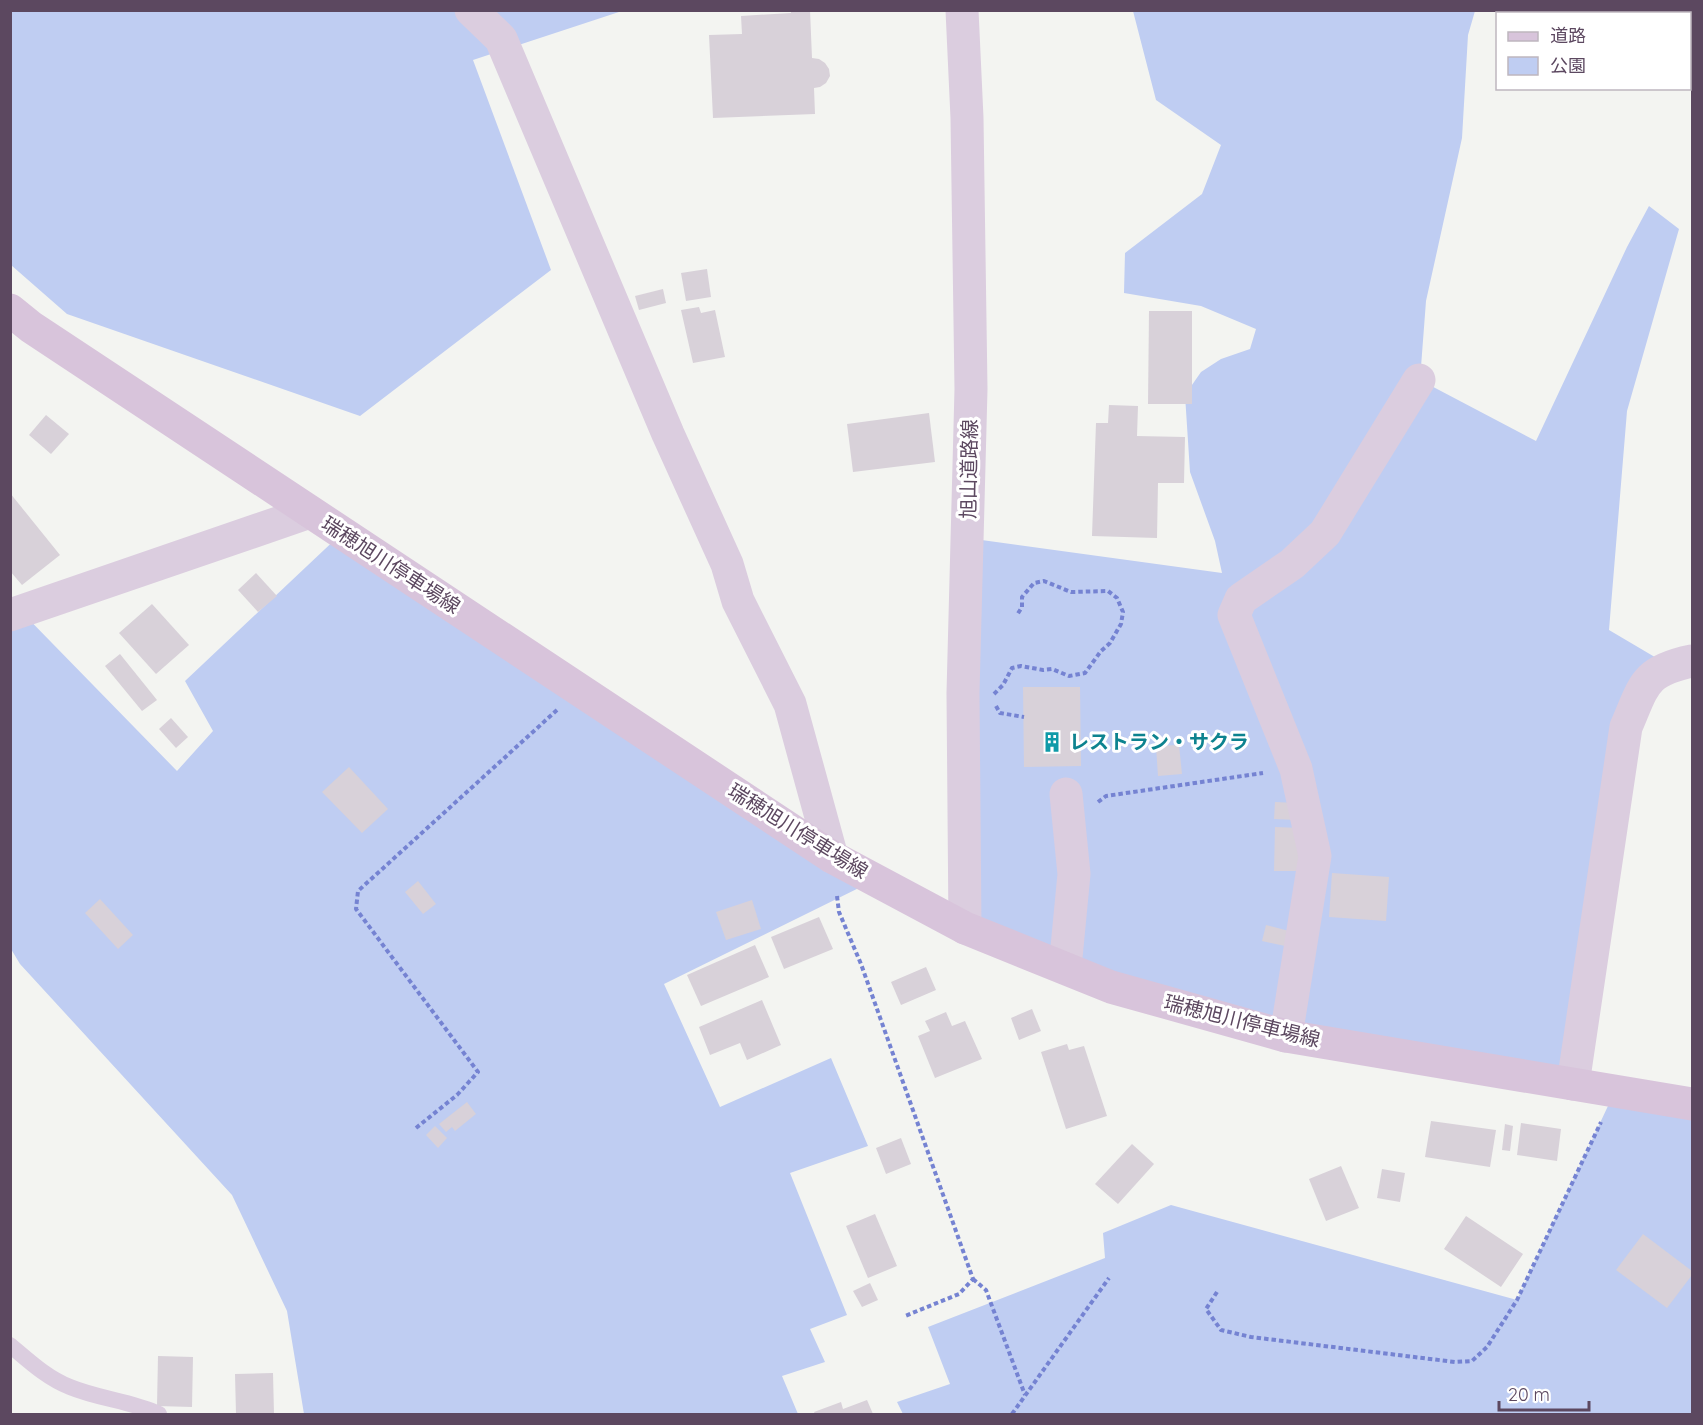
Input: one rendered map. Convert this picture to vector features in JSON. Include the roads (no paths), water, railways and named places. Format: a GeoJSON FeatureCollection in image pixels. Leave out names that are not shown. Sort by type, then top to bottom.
{"type":"FeatureCollection","features":[{"type":"Feature","properties":{"kind":"main road","name":"瑞穂旭川停車場線"},"geometry":{"type":"LineString","coordinates":[[10,310],[31,327],[832,857],[965,928],[1111,987],[1286,1036],[1692,1104]]}},
{"type":"Feature","properties":{"kind":"street"},"geometry":{"type":"LineString","coordinates":[[471,10],[501,39],[668,434],[727,564],[738,601],[790,704],[832,857]]}},
{"type":"Feature","properties":{"kind":"street","name":"旭山道路線"},"geometry":{"type":"LineString","coordinates":[[962,10],[967,118],[971,389],[963,693],[965,928]]}},
{"type":"Feature","properties":{"kind":"street"},"geometry":{"type":"LineString","coordinates":[[1286,1036],[1315,856],[1296,769],[1234,615],[1240,599],[1292,564],[1325,534],[1419,380]]}},
{"type":"Feature","properties":{"kind":"street"},"geometry":{"type":"LineString","coordinates":[[10,615],[310,512]]}},
{"type":"Feature","properties":{"kind":"street"},"geometry":{"type":"LineString","coordinates":[[1573,1084],[1626,727],[1646,681],[1670,666],[1692,661]]}},
{"type":"Feature","properties":{"kind":"street"},"geometry":{"type":"LineString","coordinates":[[1065,968],[1074,874],[1066,795]]}},
{"type":"Feature","properties":{"kind":"lane"},"geometry":{"type":"LineString","coordinates":[[10,1345],[57,1381],[72,1388],[159,1414]]}},
{"type":"Feature","properties":{"kind":"place","name":"レストラン・サクラ"},"geometry":{"type":"Point","coordinates":[1052,742]}}]}
